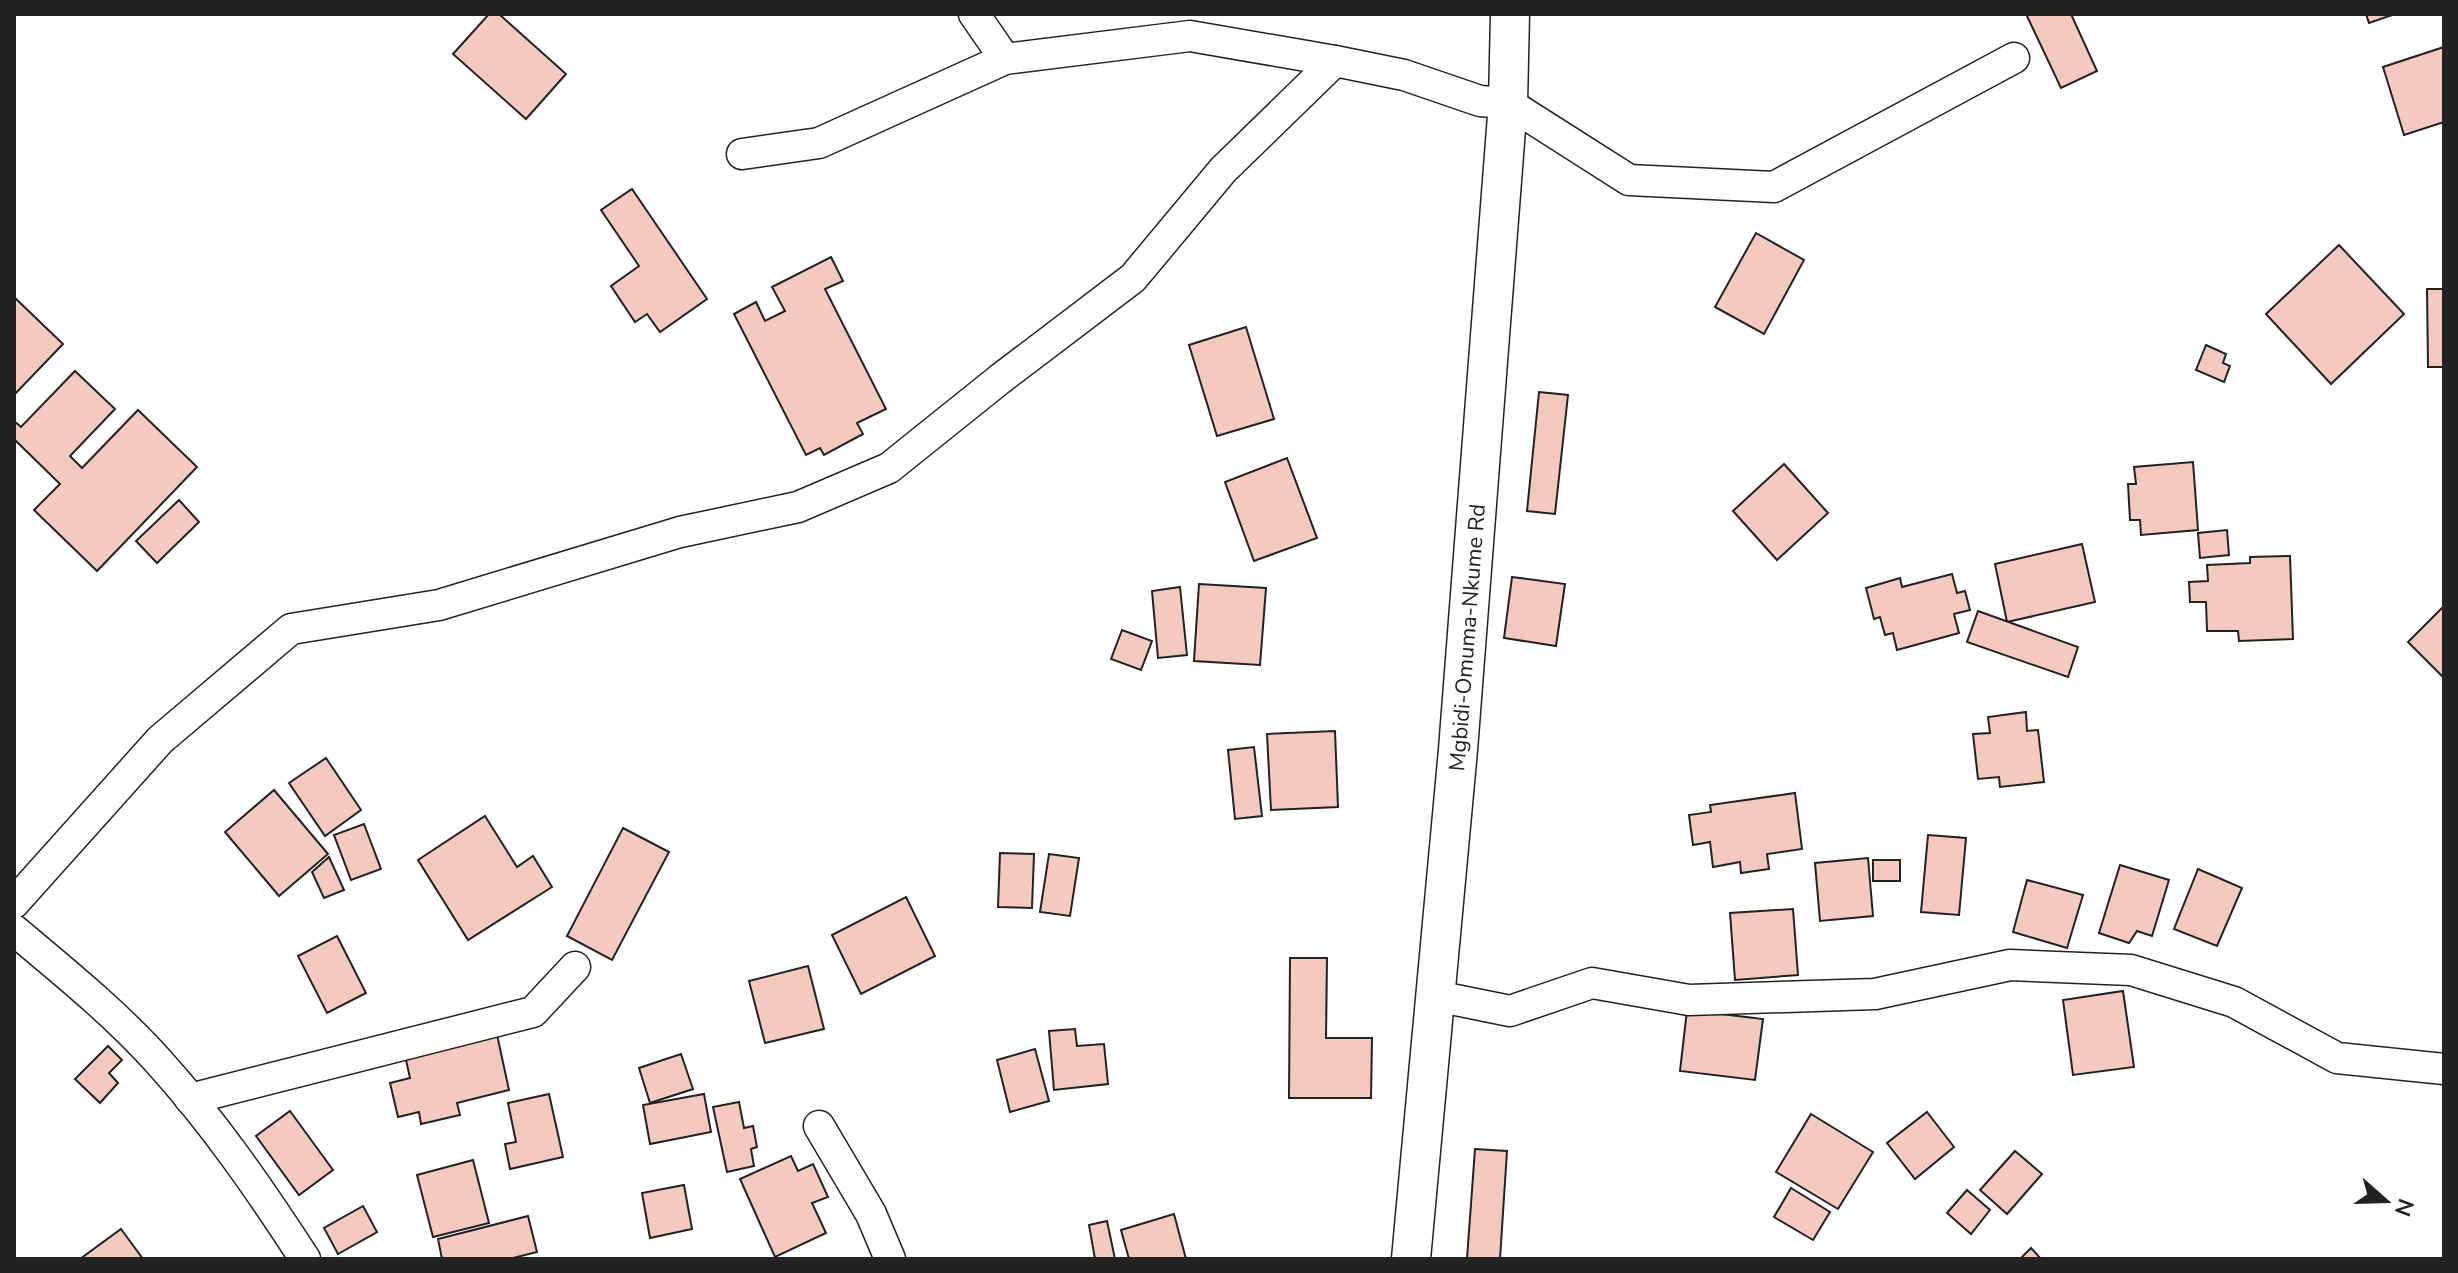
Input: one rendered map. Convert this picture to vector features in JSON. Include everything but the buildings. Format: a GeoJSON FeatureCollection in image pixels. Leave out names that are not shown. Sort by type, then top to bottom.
{"type":"FeatureCollection","features":[{"type":"Feature","properties":{"kind":"street"},"geometry":{"type":"LineString","coordinates":[[974,14],[1005,59]]}},
{"type":"Feature","properties":{"kind":"street","name":"Mgbidi-Omuma-Nkume Rd"},"geometry":{"type":"LineString","coordinates":[[1411,1259],[1458,750],[1508,103],[1510,14]]}},
{"type":"Feature","properties":{"kind":"street"},"geometry":{"type":"LineString","coordinates":[[742,154],[819,143],[1005,59],[1190,36],[1404,75],[1480,101],[1508,103],[1629,180],[1774,187],[2014,58]]}},
{"type":"Feature","properties":{"kind":"street"},"geometry":{"type":"LineString","coordinates":[[14,903],[160,740],[291,629],[439,605],[680,532],[798,507],[889,468],[1133,278],[1223,170],[1335,61]]}},
{"type":"Feature","properties":{"kind":"street"},"geometry":{"type":"LineString","coordinates":[[14,930],[86,991],[158,1061],[264,1196],[305,1259]]}},
{"type":"Feature","properties":{"kind":"street"},"geometry":{"type":"LineString","coordinates":[[1436,996],[1510,1011],[1592,983],[1689,1000],[1875,994],[2010,965],[2131,970],[2234,1002],[2337,1058],[2444,1069]]}},
{"type":"Feature","properties":{"kind":"street"},"geometry":{"type":"LineString","coordinates":[[190,1099],[533,1012],[575,967]]}},
{"type":"Feature","properties":{"kind":"street"},"geometry":{"type":"LineString","coordinates":[[819,1126],[871,1214],[890,1259]]}}]}
